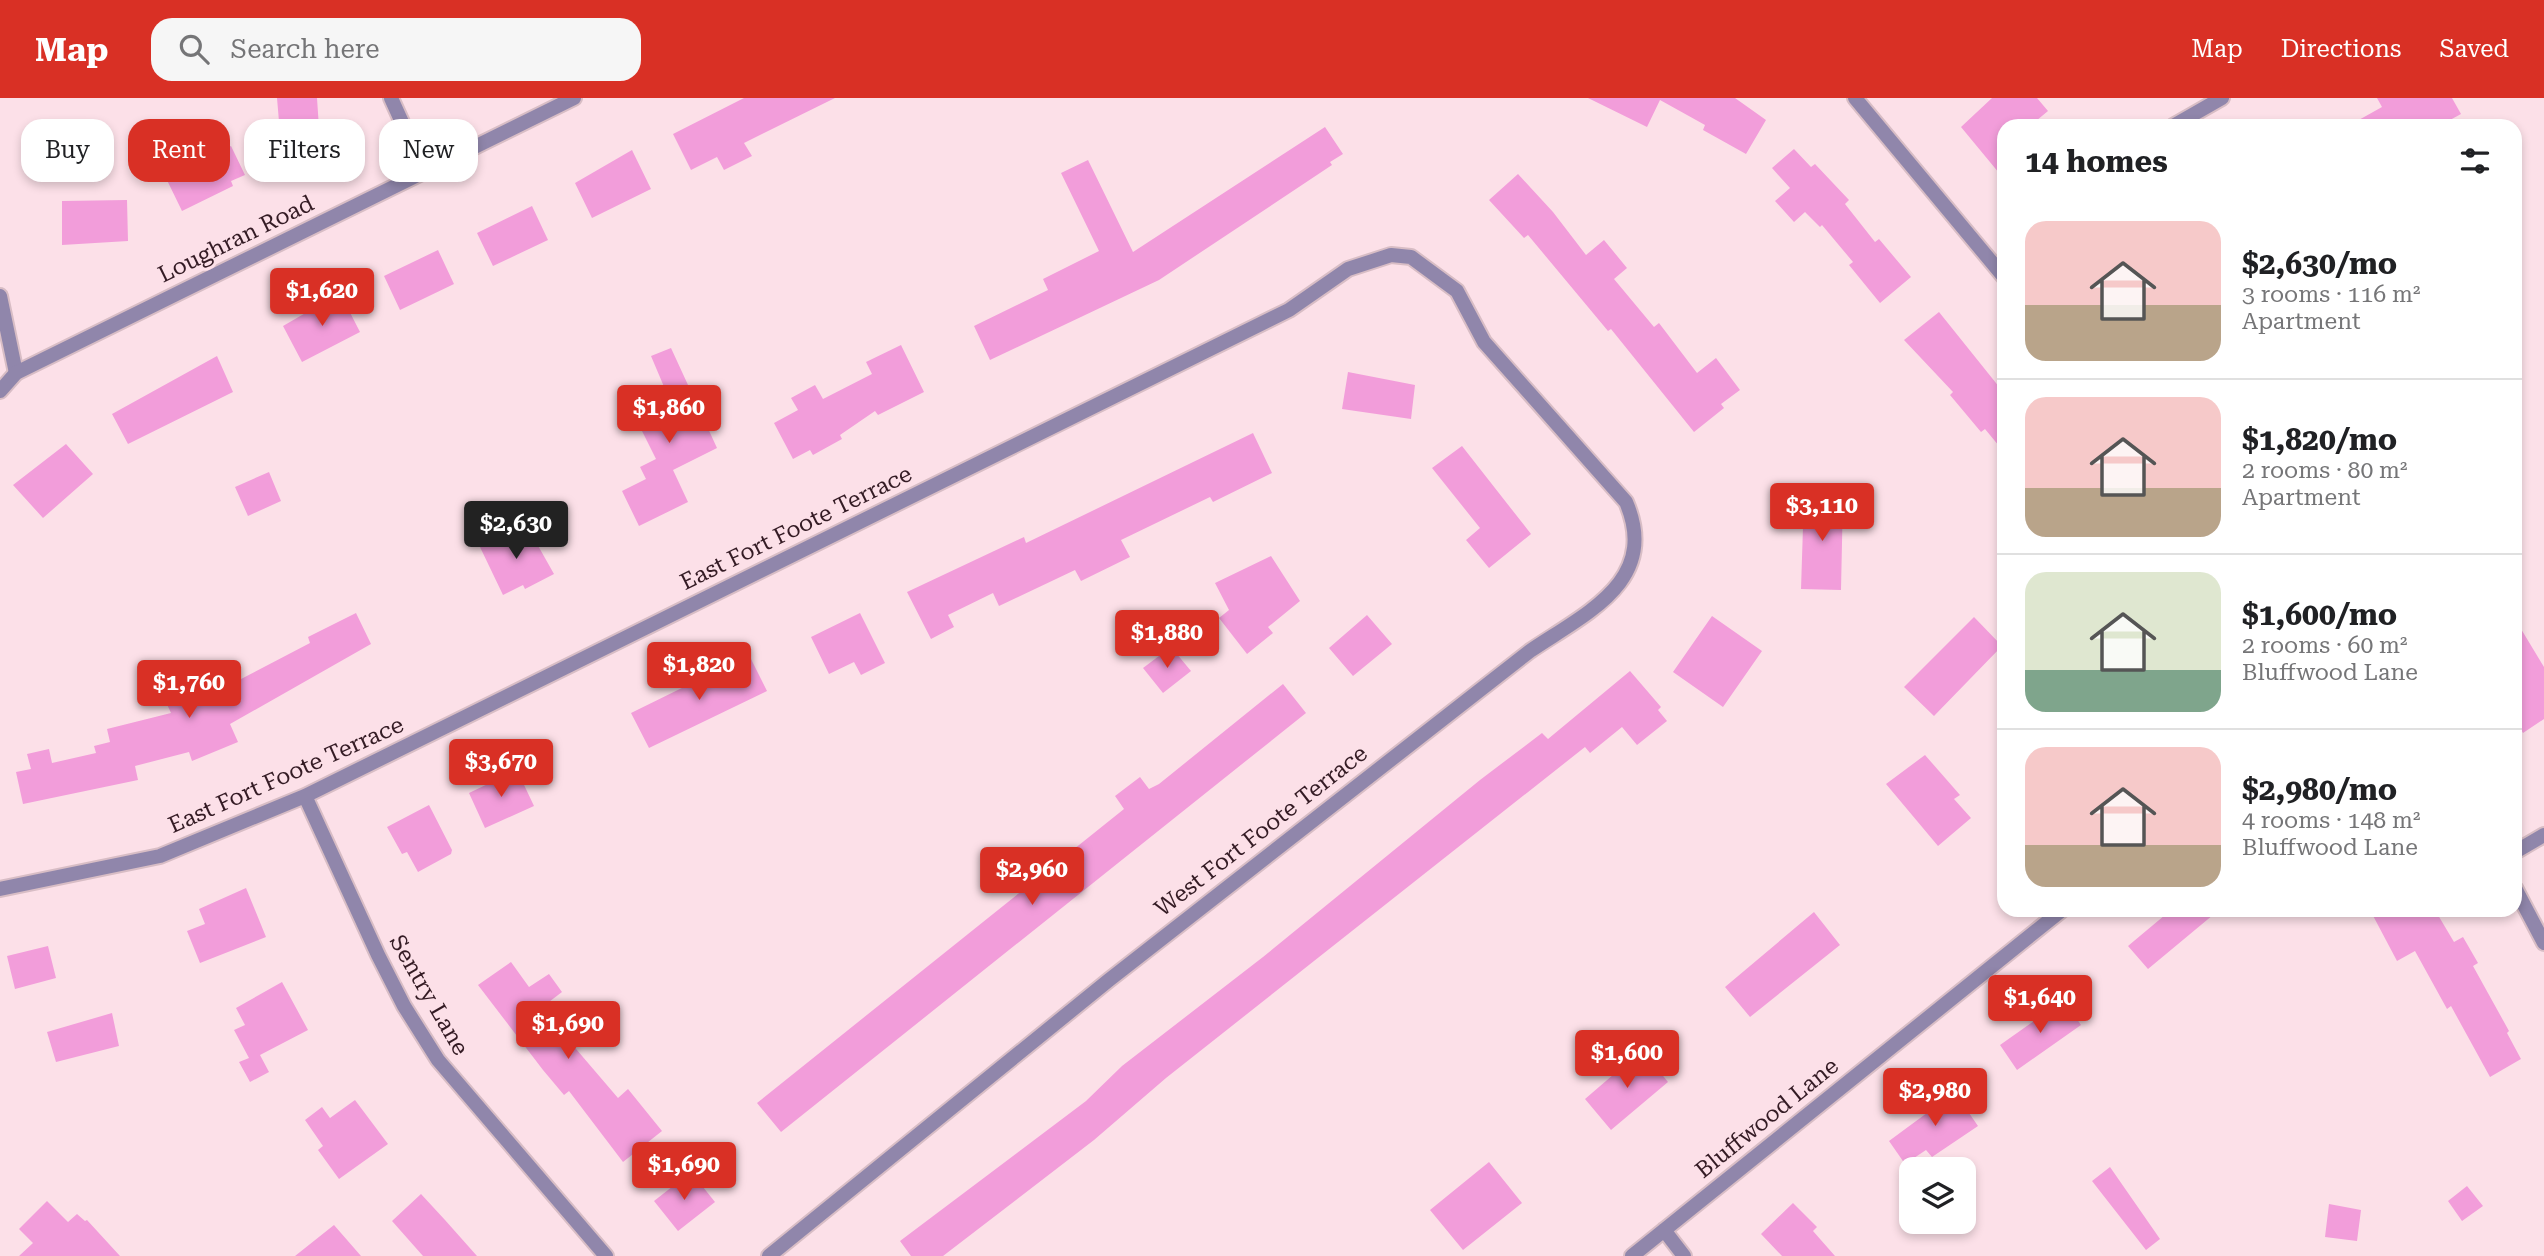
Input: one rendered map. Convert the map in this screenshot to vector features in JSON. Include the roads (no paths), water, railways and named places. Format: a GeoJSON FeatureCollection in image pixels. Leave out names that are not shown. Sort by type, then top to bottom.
{"type":"FeatureCollection","features":[{"type":"Feature","properties":{"kind":"street"},"geometry":{"type":"LineString","coordinates":[[391,98],[400,119]]}},
{"type":"Feature","properties":{"kind":"street","name":"Loughran Road"},"geometry":{"type":"LineString","coordinates":[[478,145],[574,98]]}},
{"type":"Feature","properties":{"kind":"street"},"geometry":{"type":"LineString","coordinates":[[1855,98],[1997,264]]}},
{"type":"Feature","properties":{"kind":"street"},"geometry":{"type":"LineString","coordinates":[[2185,119],[2222,98]]}},
{"type":"Feature","properties":{"kind":"street","name":"Loughran Road"},"geometry":{"type":"LineString","coordinates":[[0,391],[16,373],[404,182]]}},
{"type":"Feature","properties":{"kind":"street","name":"East Fort Foote Terrace"},"geometry":{"type":"LineString","coordinates":[[0,889],[160,856],[306,796],[1289,310],[1348,269],[1380,258],[1391,255],[1410,257],[1457,291],[1484,342],[1541,409]]}},
{"type":"Feature","properties":{"kind":"street"},"geometry":{"type":"LineString","coordinates":[[0,296],[16,373]]}},
{"type":"Feature","properties":{"kind":"street","name":"West Fort Foote Terrace"},"geometry":{"type":"LineString","coordinates":[[769,1256],[1326,808],[1616,588],[1628,574],[1635,555],[1636,525],[1631,513],[1613,485],[1541,409]]}},
{"type":"Feature","properties":{"kind":"street","name":"Sentry Lane"},"geometry":{"type":"LineString","coordinates":[[306,796],[378,955],[404,1006],[438,1060],[606,1256]]}},
{"type":"Feature","properties":{"kind":"street"},"geometry":{"type":"LineString","coordinates":[[2522,848],[2544,835]]}},
{"type":"Feature","properties":{"kind":"street"},"geometry":{"type":"LineString","coordinates":[[2522,901],[2544,943]]}},
{"type":"Feature","properties":{"kind":"street","name":"Bluffwood Lane"},"geometry":{"type":"LineString","coordinates":[[1632,1256],[2053,917]]}},
{"type":"Feature","properties":{"kind":"street"},"geometry":{"type":"LineString","coordinates":[[1664,1230],[1684,1256]]}}]}
